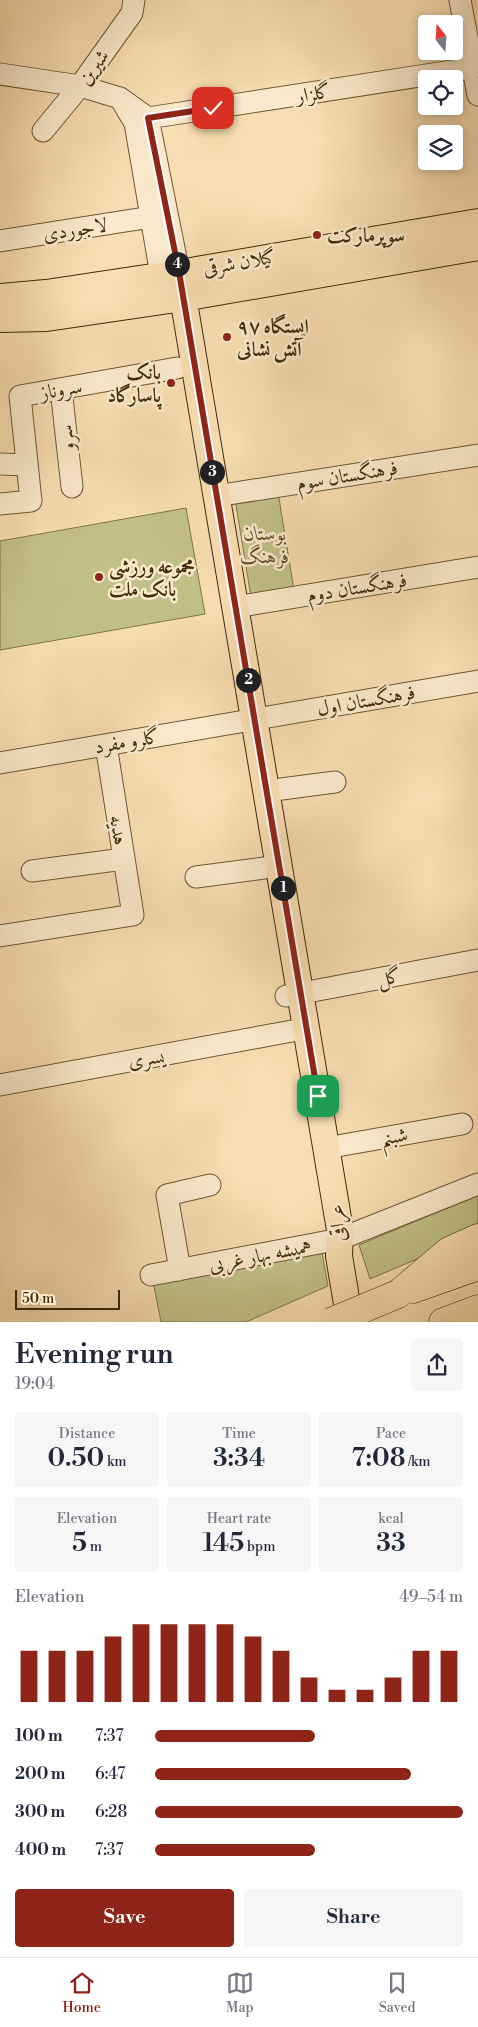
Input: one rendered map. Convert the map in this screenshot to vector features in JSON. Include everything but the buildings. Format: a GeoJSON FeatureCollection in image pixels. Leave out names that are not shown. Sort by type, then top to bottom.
{"type":"FeatureCollection","features":[{"type":"Feature","properties":{"kind":"highway"},"geometry":{"type":"LineString","coordinates":[[398,1294],[449,1251],[478,1238]]}},
{"type":"Feature","properties":{"kind":"highway"},"geometry":{"type":"LineString","coordinates":[[332,1322],[398,1294],[478,1266]]}},
{"type":"Feature","properties":{"kind":"highway"},"geometry":{"type":"LineString","coordinates":[[443,1322],[478,1309]]}},
{"type":"Feature","properties":{"kind":"main road","name":"گیلان شرقی"},"geometry":{"type":"LineString","coordinates":[[0,298],[46,293],[208,268],[478,222]]}},
{"type":"Feature","properties":{"kind":"main road"},"geometry":{"type":"LineString","coordinates":[[350,244],[354,269]]}},
{"type":"Feature","properties":{"kind":"main road","name":"گیلان شرقی"},"geometry":{"type":"LineString","coordinates":[[0,319],[47,318],[174,299],[478,247]]}},
{"type":"Feature","properties":{"kind":"main road"},"geometry":{"type":"LineString","coordinates":[[208,268],[213,293]]}},
{"type":"Feature","properties":{"kind":"main road"},"geometry":{"type":"LineString","coordinates":[[170,274],[174,299]]}},
{"type":"Feature","properties":{"kind":"main road","name":"عراقی"},"geometry":{"type":"LineString","coordinates":[[174,299],[177,368],[246,721],[266,791],[293,995],[292,1031],[327,1232],[338,1251]]}},
{"type":"Feature","properties":{"kind":"main road","name":"عراقی"},"geometry":{"type":"LineString","coordinates":[[174,299],[216,496],[235,606],[246,721],[264,868],[326,1148],[340,1230],[338,1251],[350,1322]]}},
{"type":"Feature","properties":{"kind":"street","name":"شیرین"},"geometry":{"type":"LineString","coordinates":[[43,131],[80,86],[132,13],[134,0]]}},
{"type":"Feature","properties":{"kind":"street"},"geometry":{"type":"LineString","coordinates":[[460,0],[475,67],[478,95]]}},
{"type":"Feature","properties":{"kind":"street","name":"گلزار"},"geometry":{"type":"LineString","coordinates":[[148,118],[475,67]]}},
{"type":"Feature","properties":{"kind":"street"},"geometry":{"type":"LineString","coordinates":[[0,74],[80,86],[120,98],[148,118],[170,274]]}},
{"type":"Feature","properties":{"kind":"street"},"geometry":{"type":"LineString","coordinates":[[120,98],[135,123],[151,217],[170,274]]}},
{"type":"Feature","properties":{"kind":"street","name":"لاجوردی"},"geometry":{"type":"LineString","coordinates":[[0,241],[151,217]]}},
{"type":"Feature","properties":{"kind":"street","name":"سروناز"},"geometry":{"type":"LineString","coordinates":[[0,504],[31,501],[20,396],[177,368]]}},
{"type":"Feature","properties":{"kind":"street","name":"سرو"},"geometry":{"type":"LineString","coordinates":[[60,389],[72,487]]}},
{"type":"Feature","properties":{"kind":"street","name":"فرهنگستان سوم"},"geometry":{"type":"LineString","coordinates":[[216,496],[478,454]]}},
{"type":"Feature","properties":{"kind":"street"},"geometry":{"type":"LineString","coordinates":[[0,464],[27,465]]}},
{"type":"Feature","properties":{"kind":"street","name":"فرهنگستان دوم"},"geometry":{"type":"LineString","coordinates":[[235,606],[478,567]]}},
{"type":"Feature","properties":{"kind":"street","name":"فرهنگستان اول"},"geometry":{"type":"LineString","coordinates":[[246,721],[478,681]]}},
{"type":"Feature","properties":{"kind":"street","name":"گلرو مفرد"},"geometry":{"type":"LineString","coordinates":[[0,763],[246,721]]}},
{"type":"Feature","properties":{"kind":"street","name":"هدیه"},"geometry":{"type":"LineString","coordinates":[[0,936],[133,915],[106,744]]}},
{"type":"Feature","properties":{"kind":"street"},"geometry":{"type":"LineString","coordinates":[[266,791],[335,782]]}},
{"type":"Feature","properties":{"kind":"street"},"geometry":{"type":"LineString","coordinates":[[32,871],[124,859]]}},
{"type":"Feature","properties":{"kind":"street"},"geometry":{"type":"LineString","coordinates":[[196,877],[264,868]]}},
{"type":"Feature","properties":{"kind":"street","name":"گل"},"geometry":{"type":"LineString","coordinates":[[293,995],[478,960]]}},
{"type":"Feature","properties":{"kind":"street","name":"یسری"},"geometry":{"type":"LineString","coordinates":[[0,1085],[292,1031]]}},
{"type":"Feature","properties":{"kind":"street","name":"شبنم"},"geometry":{"type":"LineString","coordinates":[[326,1148],[462,1124]]}},
{"type":"Feature","properties":{"kind":"street","name":"همیشه بهار غربی"},"geometry":{"type":"LineString","coordinates":[[151,1275],[338,1251],[478,1184]]}},
{"type":"Feature","properties":{"kind":"street","name":"همیشه بهار غربی"},"geometry":{"type":"LineString","coordinates":[[180,1270],[167,1195],[210,1185]]}},
{"type":"Feature","properties":{"kind":"green space","name":"بوستان فرهنگ"},"geometry":{"type":"Polygon","coordinates":[[[278,492],[294,590],[251,597],[235,499],[278,492]]]}},
{"type":"Feature","properties":{"kind":"green space","name":"مجموعه ورزشی بانک ملت"},"geometry":{"type":"Polygon","coordinates":[[[186,508],[205,614],[0,650],[0,541],[186,508]]]}},
{"type":"Feature","properties":{"kind":"green space"},"geometry":{"type":"Polygon","coordinates":[[[478,1195],[478,1233],[370,1279],[359,1245],[478,1195]]]}},
{"type":"Feature","properties":{"kind":"green space"},"geometry":{"type":"Polygon","coordinates":[[[321,1247],[328,1286],[246,1322],[161,1322],[153,1281],[321,1247]]]}},
{"type":"Feature","properties":{"kind":"place","name":"سوپرمارکت"},"geometry":{"type":"Point","coordinates":[317,235]}},
{"type":"Feature","properties":{"kind":"place","name":"ایستگاه ۹۷ آتش نشانی"},"geometry":{"type":"Point","coordinates":[227,337]}},
{"type":"Feature","properties":{"kind":"place","name":"بانک پاسارگاد"},"geometry":{"type":"Point","coordinates":[171,383]}},
{"type":"Feature","properties":{"kind":"place","name":"مجموعه ورزشی بانک ملت"},"geometry":{"type":"Point","coordinates":[99,577]}},
{"type":"Feature","properties":{"kind":"route"},"geometry":{"type":"LineString","coordinates":[[213,108],[148,118],[179,272],[318,1096]]}}]}
